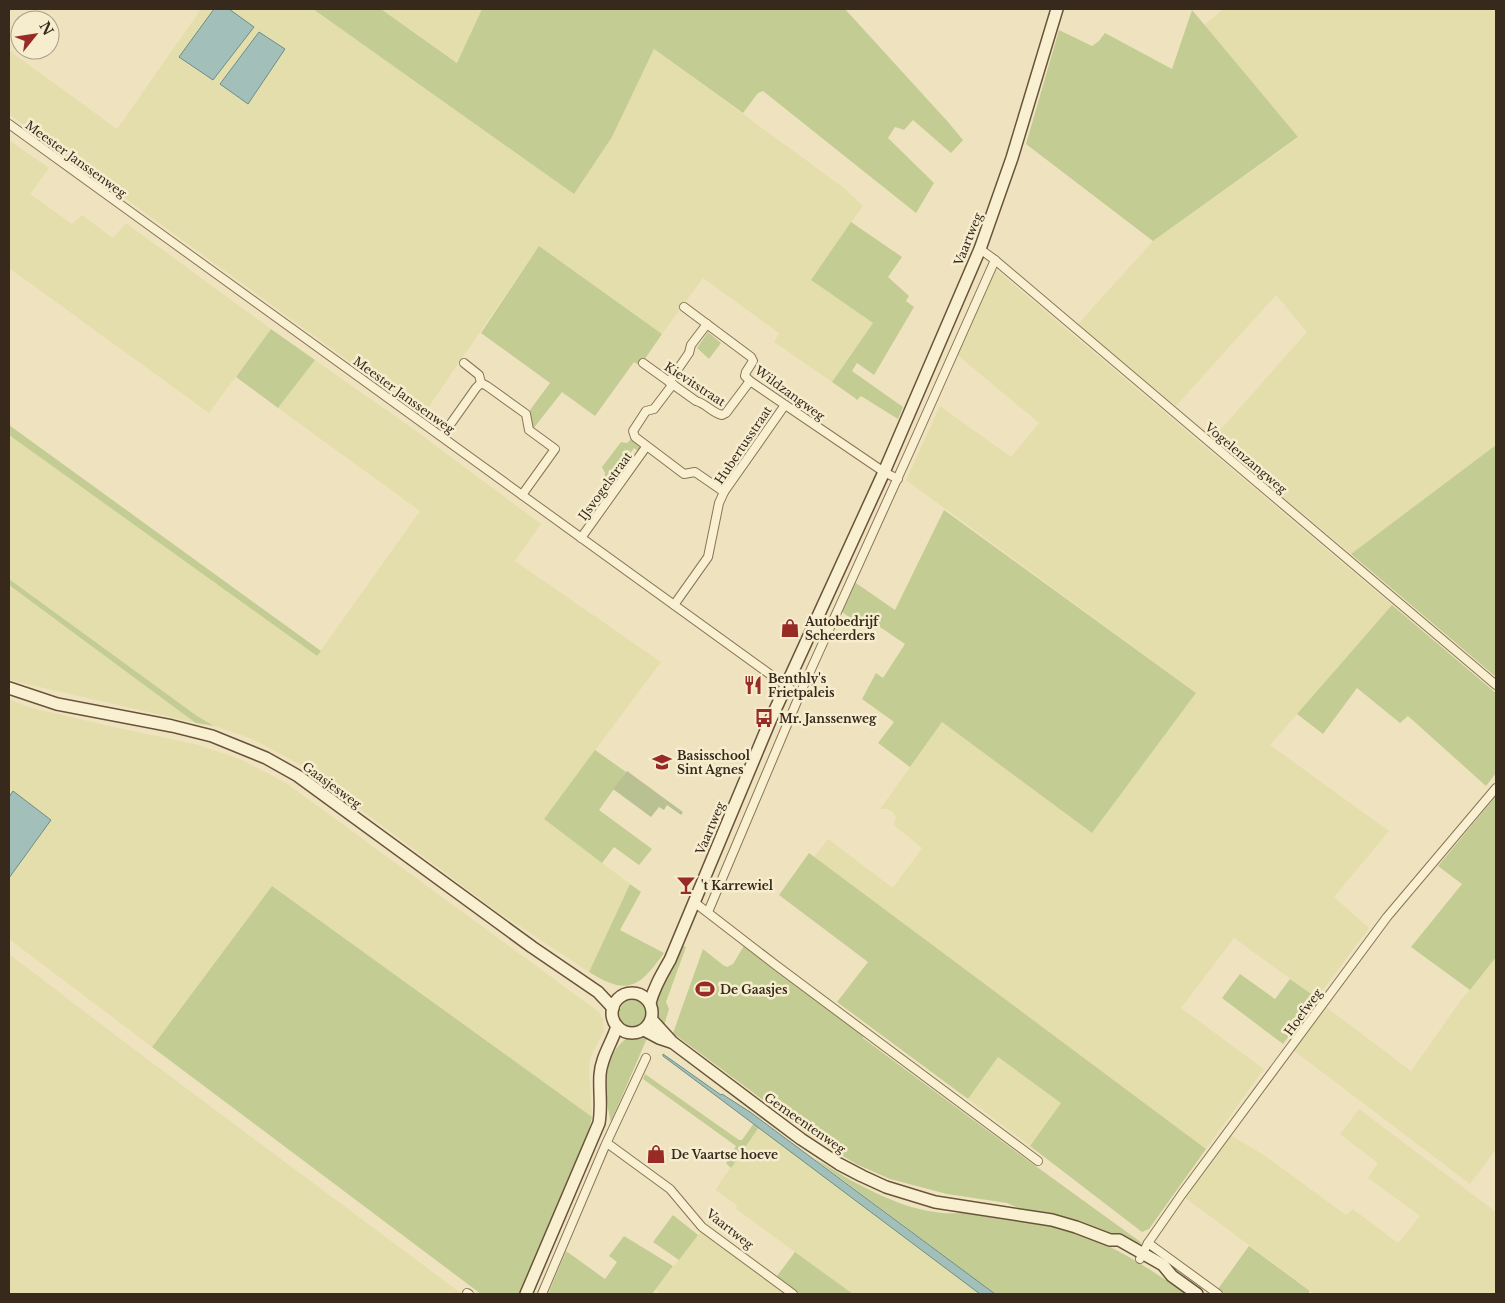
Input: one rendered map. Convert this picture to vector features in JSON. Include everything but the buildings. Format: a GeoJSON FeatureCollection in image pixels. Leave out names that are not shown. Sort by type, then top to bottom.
{"type":"FeatureCollection","features":[{"type":"Feature","properties":{"kind":"main road","name":"Vaartweg"},"geometry":{"type":"LineString","coordinates":[[650,1003],[658,980],[670,960],[786,686],[884,472],[980,249],[1012,158],[1057,9]]}},
{"type":"Feature","properties":{"kind":"main road","name":"Gaasjesweg"},"geometry":{"type":"LineString","coordinates":[[9,688],[57,704],[172,726],[212,736],[266,758],[298,776],[546,957],[598,992],[613,1008]]}},
{"type":"Feature","properties":{"kind":"main road","name":"Vaartweg"},"geometry":{"type":"LineString","coordinates":[[640,995],[652,983],[658,980]]}},
{"type":"Feature","properties":{"kind":"main road","name":"Gaasjesweg"},"geometry":{"type":"LineString","coordinates":[[598,992],[619,998]]}},
{"type":"Feature","properties":{"kind":"main road"},"geometry":{"type":"LineString","coordinates":[[630,993],[640,995],[650,1003],[652,1020],[639,1033],[627,1033],[617,1026],[612,1018],[613,1008],[619,998],[630,993]]}},
{"type":"Feature","properties":{"kind":"main road","name":"Gemeentenweg"},"geometry":{"type":"LineString","coordinates":[[652,1020],[672,1042],[814,1148],[862,1176],[935,1202],[1052,1220],[1076,1227],[1110,1240],[1117,1247],[1144,1252],[1160,1271],[1172,1276],[1197,1294]]}},
{"type":"Feature","properties":{"kind":"main road"},"geometry":{"type":"LineString","coordinates":[[526,1294],[599,1123],[602,1110],[600,1075],[602,1060],[609,1048],[617,1026]]}},
{"type":"Feature","properties":{"kind":"main road","name":"Gemeentenweg"},"geometry":{"type":"LineString","coordinates":[[644,1030],[672,1042]]}},
{"type":"Feature","properties":{"kind":"main road"},"geometry":{"type":"LineString","coordinates":[[609,1048],[627,1033]]}},
{"type":"Feature","properties":{"kind":"street","name":"Meester Janssenweg"},"geometry":{"type":"LineString","coordinates":[[9,124],[786,686]]}},
{"type":"Feature","properties":{"kind":"street","name":"Vogelenzangweg"},"geometry":{"type":"LineString","coordinates":[[980,249],[1496,685]]}},
{"type":"Feature","properties":{"kind":"street"},"geometry":{"type":"LineString","coordinates":[[708,912],[800,696],[994,260]]}},
{"type":"Feature","properties":{"kind":"street","name":"Wildzangweg"},"geometry":{"type":"LineString","coordinates":[[684,307],[752,357],[753,361],[745,376],[750,381],[884,472]]}},
{"type":"Feature","properties":{"kind":"street"},"geometry":{"type":"LineString","coordinates":[[707,324],[690,345],[689,353],[654,409],[646,411],[634,427],[633,434],[637,440],[684,474],[695,472],[724,492]]}},
{"type":"Feature","properties":{"kind":"street"},"geometry":{"type":"LineString","coordinates":[[464,363],[480,375],[481,383],[526,414],[529,430],[555,449],[522,494]]}},
{"type":"Feature","properties":{"kind":"street","name":"Kievitstraat"},"geometry":{"type":"LineString","coordinates":[[643,364],[696,402],[704,403],[722,416],[750,381]]}},
{"type":"Feature","properties":{"kind":"street"},"geometry":{"type":"LineString","coordinates":[[442,436],[481,383]]}},
{"type":"Feature","properties":{"kind":"street","name":"Hubertusstraat"},"geometry":{"type":"LineString","coordinates":[[674,605],[706,561],[711,550],[719,503],[724,492],[785,405]]}},
{"type":"Feature","properties":{"kind":"street","name":"IJsvogelstraat"},"geometry":{"type":"LineString","coordinates":[[581,538],[646,447]]}},
{"type":"Feature","properties":{"kind":"street"},"geometry":{"type":"LineString","coordinates":[[884,472],[898,479]]}},
{"type":"Feature","properties":{"kind":"street"},"geometry":{"type":"LineString","coordinates":[[786,686],[800,696]]}},
{"type":"Feature","properties":{"kind":"street","name":"Hoefweg"},"geometry":{"type":"LineString","coordinates":[[1144,1252],[1182,1194],[1387,917],[1496,788]]}},
{"type":"Feature","properties":{"kind":"street"},"geometry":{"type":"LineString","coordinates":[[694,902],[1038,1161]]}},
{"type":"Feature","properties":{"kind":"street"},"geometry":{"type":"LineString","coordinates":[[542,1294],[606,1144],[646,1058]]}},
{"type":"Feature","properties":{"kind":"street","name":"Vaartweg"},"geometry":{"type":"LineString","coordinates":[[592,1140],[606,1144],[670,1189],[702,1227],[794,1294]]}},
{"type":"Feature","properties":{"kind":"street","name":"Gemeentenweg"},"geometry":{"type":"LineString","coordinates":[[1144,1252],[1218,1294]]}},
{"type":"Feature","properties":{"kind":"shaded area"},"geometry":{"type":"Polygon","coordinates":[[[201,9],[214,9],[179,57],[254,27],[229,9],[313,9],[574,193],[612,137],[654,49],[844,188],[863,206],[811,280],[873,323],[832,382],[774,342],[779,333],[703,278],[662,334],[539,246],[423,415],[9,114],[10,51],[10,60],[22,60],[117,129],[201,9]]]}},
{"type":"Feature","properties":{"kind":"shaded area"},"geometry":{"type":"Polygon","coordinates":[[[381,9],[482,9],[458,63],[381,9]]]}},
{"type":"Feature","properties":{"kind":"shaded area"},"geometry":{"type":"Polygon","coordinates":[[[1223,9],[1496,9],[1496,445],[1351,554],[1213,438],[1307,332],[1276,295],[1176,406],[1077,325],[1153,241],[1298,138],[1204,25],[1223,9]]]}},
{"type":"Feature","properties":{"kind":"shaded area"},"geometry":{"type":"Polygon","coordinates":[[[9,140],[49,168],[30,194],[72,224],[82,215],[113,238],[126,223],[271,329],[209,413],[9,268],[9,140]]]}},
{"type":"Feature","properties":{"kind":"shaded area"},"geometry":{"type":"Polygon","coordinates":[[[995,270],[1392,605],[1270,745],[1389,831],[1334,897],[1369,928],[1317,998],[1234,938],[1181,1008],[1264,1069],[1206,1149],[814,857],[828,839],[893,888],[922,848],[894,825],[896,817],[893,812],[887,809],[880,809],[942,722],[1092,833],[1196,693],[906,480],[940,406],[1011,457],[1039,423],[955,353],[991,272],[995,270]]]}},
{"type":"Feature","properties":{"kind":"shaded area"},"geometry":{"type":"Polygon","coordinates":[[[315,360],[412,428],[541,524],[515,561],[661,662],[544,819],[630,884],[589,972],[495,910],[301,765],[250,738],[214,726],[197,716],[9,579],[9,435],[317,656],[420,511],[278,408],[315,360]]]}},
{"type":"Feature","properties":{"kind":"shaded area"},"geometry":{"type":"Polygon","coordinates":[[[9,585],[178,710],[196,723],[9,680],[9,585]]]}},
{"type":"Feature","properties":{"kind":"shaded area"},"geometry":{"type":"Polygon","coordinates":[[[9,699],[28,707],[195,744],[242,760],[286,783],[599,1012],[603,1019],[604,1031],[590,1058],[592,1117],[272,886],[152,1047],[9,939],[9,878],[51,820],[13,791],[9,797],[9,699]]]}},
{"type":"Feature","properties":{"kind":"shaded area"},"geometry":{"type":"Polygon","coordinates":[[[9,954],[135,1050],[462,1294],[9,1294],[9,954]]]}},
{"type":"Feature","properties":{"kind":"shaded area"},"geometry":{"type":"Polygon","coordinates":[[[1496,957],[1496,1149],[1470,1184],[1293,1050],[1326,1007],[1411,1071],[1461,1000],[1496,957]]]}},
{"type":"Feature","properties":{"kind":"shaded area"},"geometry":{"type":"Polygon","coordinates":[[[998,1057],[1062,1103],[1030,1146],[968,1099],[998,1057]]]}},
{"type":"Feature","properties":{"kind":"shaded area"},"geometry":{"type":"Polygon","coordinates":[[[1359,1109],[1496,1212],[1496,1294],[1315,1294],[1184,1197],[1230,1135],[1264,1155],[1346,1215],[1353,1209],[1398,1243],[1420,1216],[1368,1178],[1378,1163],[1340,1134],[1359,1109]]]}},
{"type":"Feature","properties":{"kind":"shaded area"},"geometry":{"type":"Polygon","coordinates":[[[759,1127],[980,1294],[853,1294],[736,1209],[737,1205],[715,1190],[759,1127]]]}},
{"type":"Feature","properties":{"kind":"shaded area"},"geometry":{"type":"Polygon","coordinates":[[[704,1227],[794,1294],[660,1294],[655,1290],[704,1227]]]}},
{"type":"Feature","properties":{"kind":"green space"},"geometry":{"type":"Polygon","coordinates":[[[313,9],[381,9],[457,63],[482,9],[845,9],[963,140],[951,153],[913,120],[904,130],[895,127],[888,138],[934,183],[916,213],[763,91],[758,93],[743,113],[654,49],[612,137],[574,194],[313,9]]]}},
{"type":"Feature","properties":{"kind":"green space"},"geometry":{"type":"Polygon","coordinates":[[[1192,10],[1298,137],[1153,241],[1026,144],[1059,30],[1092,46],[1105,33],[1172,69],[1192,10]]]}},
{"type":"Feature","properties":{"kind":"green space"},"geometry":{"type":"Polygon","coordinates":[[[851,222],[902,257],[888,277],[909,296],[906,301],[914,307],[874,375],[857,363],[852,371],[903,407],[898,419],[861,396],[857,400],[832,382],[873,323],[811,280],[851,222]]]}},
{"type":"Feature","properties":{"kind":"green space"},"geometry":{"type":"Polygon","coordinates":[[[539,246],[662,334],[640,366],[634,362],[595,416],[562,392],[533,429],[530,410],[550,383],[481,333],[539,246]]]}},
{"type":"Feature","properties":{"kind":"green space"},"geometry":{"type":"Polygon","coordinates":[[[271,329],[315,360],[278,408],[236,377],[271,329]]]}},
{"type":"Feature","properties":{"kind":"green space"},"geometry":{"type":"Polygon","coordinates":[[[708,332],[721,343],[709,359],[697,348],[708,332]]]}},
{"type":"Feature","properties":{"kind":"green space"},"geometry":{"type":"Polygon","coordinates":[[[9,425],[321,651],[317,656],[9,435],[9,425]]]}},
{"type":"Feature","properties":{"kind":"green space"},"geometry":{"type":"Polygon","coordinates":[[[631,439],[639,444],[641,449],[639,452],[634,448],[610,481],[615,486],[604,479],[605,473],[602,467],[621,442],[627,443],[631,439]]]}},
{"type":"Feature","properties":{"kind":"green space"},"geometry":{"type":"Polygon","coordinates":[[[1496,445],[1496,677],[1351,554],[1496,445]]]}},
{"type":"Feature","properties":{"kind":"green space"},"geometry":{"type":"Polygon","coordinates":[[[944,510],[1196,693],[1092,833],[942,722],[910,767],[878,743],[894,722],[862,699],[876,673],[883,678],[905,644],[871,621],[865,629],[841,611],[853,581],[895,610],[944,510]]]}},
{"type":"Feature","properties":{"kind":"green space"},"geometry":{"type":"Polygon","coordinates":[[[9,579],[197,716],[214,726],[196,723],[9,585],[9,579]]]}},
{"type":"Feature","properties":{"kind":"green space"},"geometry":{"type":"Polygon","coordinates":[[[1392,605],[1496,693],[1496,773],[1486,786],[1408,716],[1400,723],[1357,688],[1323,734],[1297,714],[1392,605]]]}},
{"type":"Feature","properties":{"kind":"green space"},"geometry":{"type":"Polygon","coordinates":[[[595,750],[626,772],[599,810],[652,849],[639,865],[614,847],[602,863],[544,819],[595,750]]]}},
{"type":"Feature","properties":{"kind":"green space"},"geometry":{"type":"Polygon","coordinates":[[[627,771],[683,812],[681,815],[667,805],[664,810],[659,807],[651,817],[613,789],[627,771]]]}},
{"type":"Feature","properties":{"kind":"green space"},"geometry":{"type":"Polygon","coordinates":[[[1496,796],[1496,957],[1470,990],[1411,947],[1462,884],[1438,866],[1496,796]]]}},
{"type":"Feature","properties":{"kind":"green space"},"geometry":{"type":"Polygon","coordinates":[[[809,853],[1206,1149],[1149,1229],[1142,1232],[1030,1146],[1061,1103],[998,1057],[968,1099],[837,1002],[868,962],[779,895],[809,853]]]}},
{"type":"Feature","properties":{"kind":"green space"},"geometry":{"type":"Polygon","coordinates":[[[630,884],[641,892],[620,930],[664,953],[639,981],[623,986],[602,980],[589,972],[630,884]]]}},
{"type":"Feature","properties":{"kind":"green space"},"geometry":{"type":"Polygon","coordinates":[[[272,886],[592,1117],[586,1142],[520,1294],[481,1294],[152,1047],[272,886]]]}},
{"type":"Feature","properties":{"kind":"green space"},"geometry":{"type":"Polygon","coordinates":[[[745,944],[862,1031],[863,1038],[1142,1243],[1135,1245],[1026,1211],[1007,1203],[947,1194],[890,1179],[856,1164],[814,1138],[673,1033],[703,949],[727,967],[733,964],[745,944]]]}},
{"type":"Feature","properties":{"kind":"green space"},"geometry":{"type":"Polygon","coordinates":[[[681,945],[686,947],[666,1002],[669,1009],[664,1026],[659,1017],[658,996],[661,985],[681,945]]]}},
{"type":"Feature","properties":{"kind":"green space"},"geometry":{"type":"Polygon","coordinates":[[[1240,974],[1275,999],[1290,979],[1317,998],[1283,1044],[1222,998],[1240,974]]]}},
{"type":"Feature","properties":{"kind":"green space"},"geometry":{"type":"Polygon","coordinates":[[[633,1000],[643,1004],[647,1014],[643,1024],[633,1028],[623,1024],[619,1014],[623,1004],[633,1000]]]}},
{"type":"Feature","properties":{"kind":"green space"},"geometry":{"type":"Polygon","coordinates":[[[629,1037],[647,1038],[611,1122],[606,1088],[609,1064],[613,1053],[629,1037]]]}},
{"type":"Feature","properties":{"kind":"green space"},"geometry":{"type":"Polygon","coordinates":[[[645,1074],[739,1140],[742,1140],[754,1123],[759,1127],[731,1168],[726,1163],[736,1146],[643,1079],[645,1074]]]}},
{"type":"Feature","properties":{"kind":"green space"},"geometry":{"type":"Polygon","coordinates":[[[815,1159],[874,1192],[921,1210],[954,1213],[971,1212],[1024,1219],[1055,1225],[1073,1231],[1124,1254],[1187,1294],[995,1294],[815,1159]]]}},
{"type":"Feature","properties":{"kind":"green space"},"geometry":{"type":"Polygon","coordinates":[[[673,1215],[698,1235],[679,1260],[653,1242],[673,1215]]]}},
{"type":"Feature","properties":{"kind":"green space"},"geometry":{"type":"Polygon","coordinates":[[[624,1236],[673,1266],[652,1294],[548,1294],[566,1251],[605,1279],[617,1262],[609,1256],[624,1236]]]}},
{"type":"Feature","properties":{"kind":"green space"},"geometry":{"type":"Polygon","coordinates":[[[1249,1246],[1310,1291],[1308,1294],[1225,1294],[1218,1289],[1249,1246]]]}},
{"type":"Feature","properties":{"kind":"green space"},"geometry":{"type":"Polygon","coordinates":[[[795,1252],[853,1294],[800,1294],[777,1276],[795,1252]]]}},
{"type":"Feature","properties":{"kind":"water"},"geometry":{"type":"Polygon","coordinates":[[[214,9],[229,9],[254,27],[213,80],[179,57],[214,9]]]}},
{"type":"Feature","properties":{"kind":"water"},"geometry":{"type":"Polygon","coordinates":[[[259,32],[285,49],[248,104],[220,84],[259,32]]]}},
{"type":"Feature","properties":{"kind":"water"},"geometry":{"type":"Polygon","coordinates":[[[13,791],[51,820],[9,878],[9,797],[13,791]]]}},
{"type":"Feature","properties":{"kind":"water"},"geometry":{"type":"Polygon","coordinates":[[[663,1054],[721,1095],[750,1112],[995,1294],[980,1294],[663,1056],[663,1054]]]}},
{"type":"Feature","properties":{"kind":"place","name":"Autobedrijf Scheerders"},"geometry":{"type":"Point","coordinates":[790,628]}},
{"type":"Feature","properties":{"kind":"place","name":"Benthly's Frietpaleis"},"geometry":{"type":"Point","coordinates":[753,685]}},
{"type":"Feature","properties":{"kind":"place","name":"Mr. Janssenweg"},"geometry":{"type":"Point","coordinates":[764,718]}},
{"type":"Feature","properties":{"kind":"place","name":"Basisschool Sint Agnes"},"geometry":{"type":"Point","coordinates":[662,762]}},
{"type":"Feature","properties":{"kind":"place","name":"'t Karrewiel"},"geometry":{"type":"Point","coordinates":[686,885]}},
{"type":"Feature","properties":{"kind":"place","name":"De Gaasjes"},"geometry":{"type":"Point","coordinates":[705,989]}},
{"type":"Feature","properties":{"kind":"place","name":"De Vaartse hoeve"},"geometry":{"type":"Point","coordinates":[656,1154]}}]}
